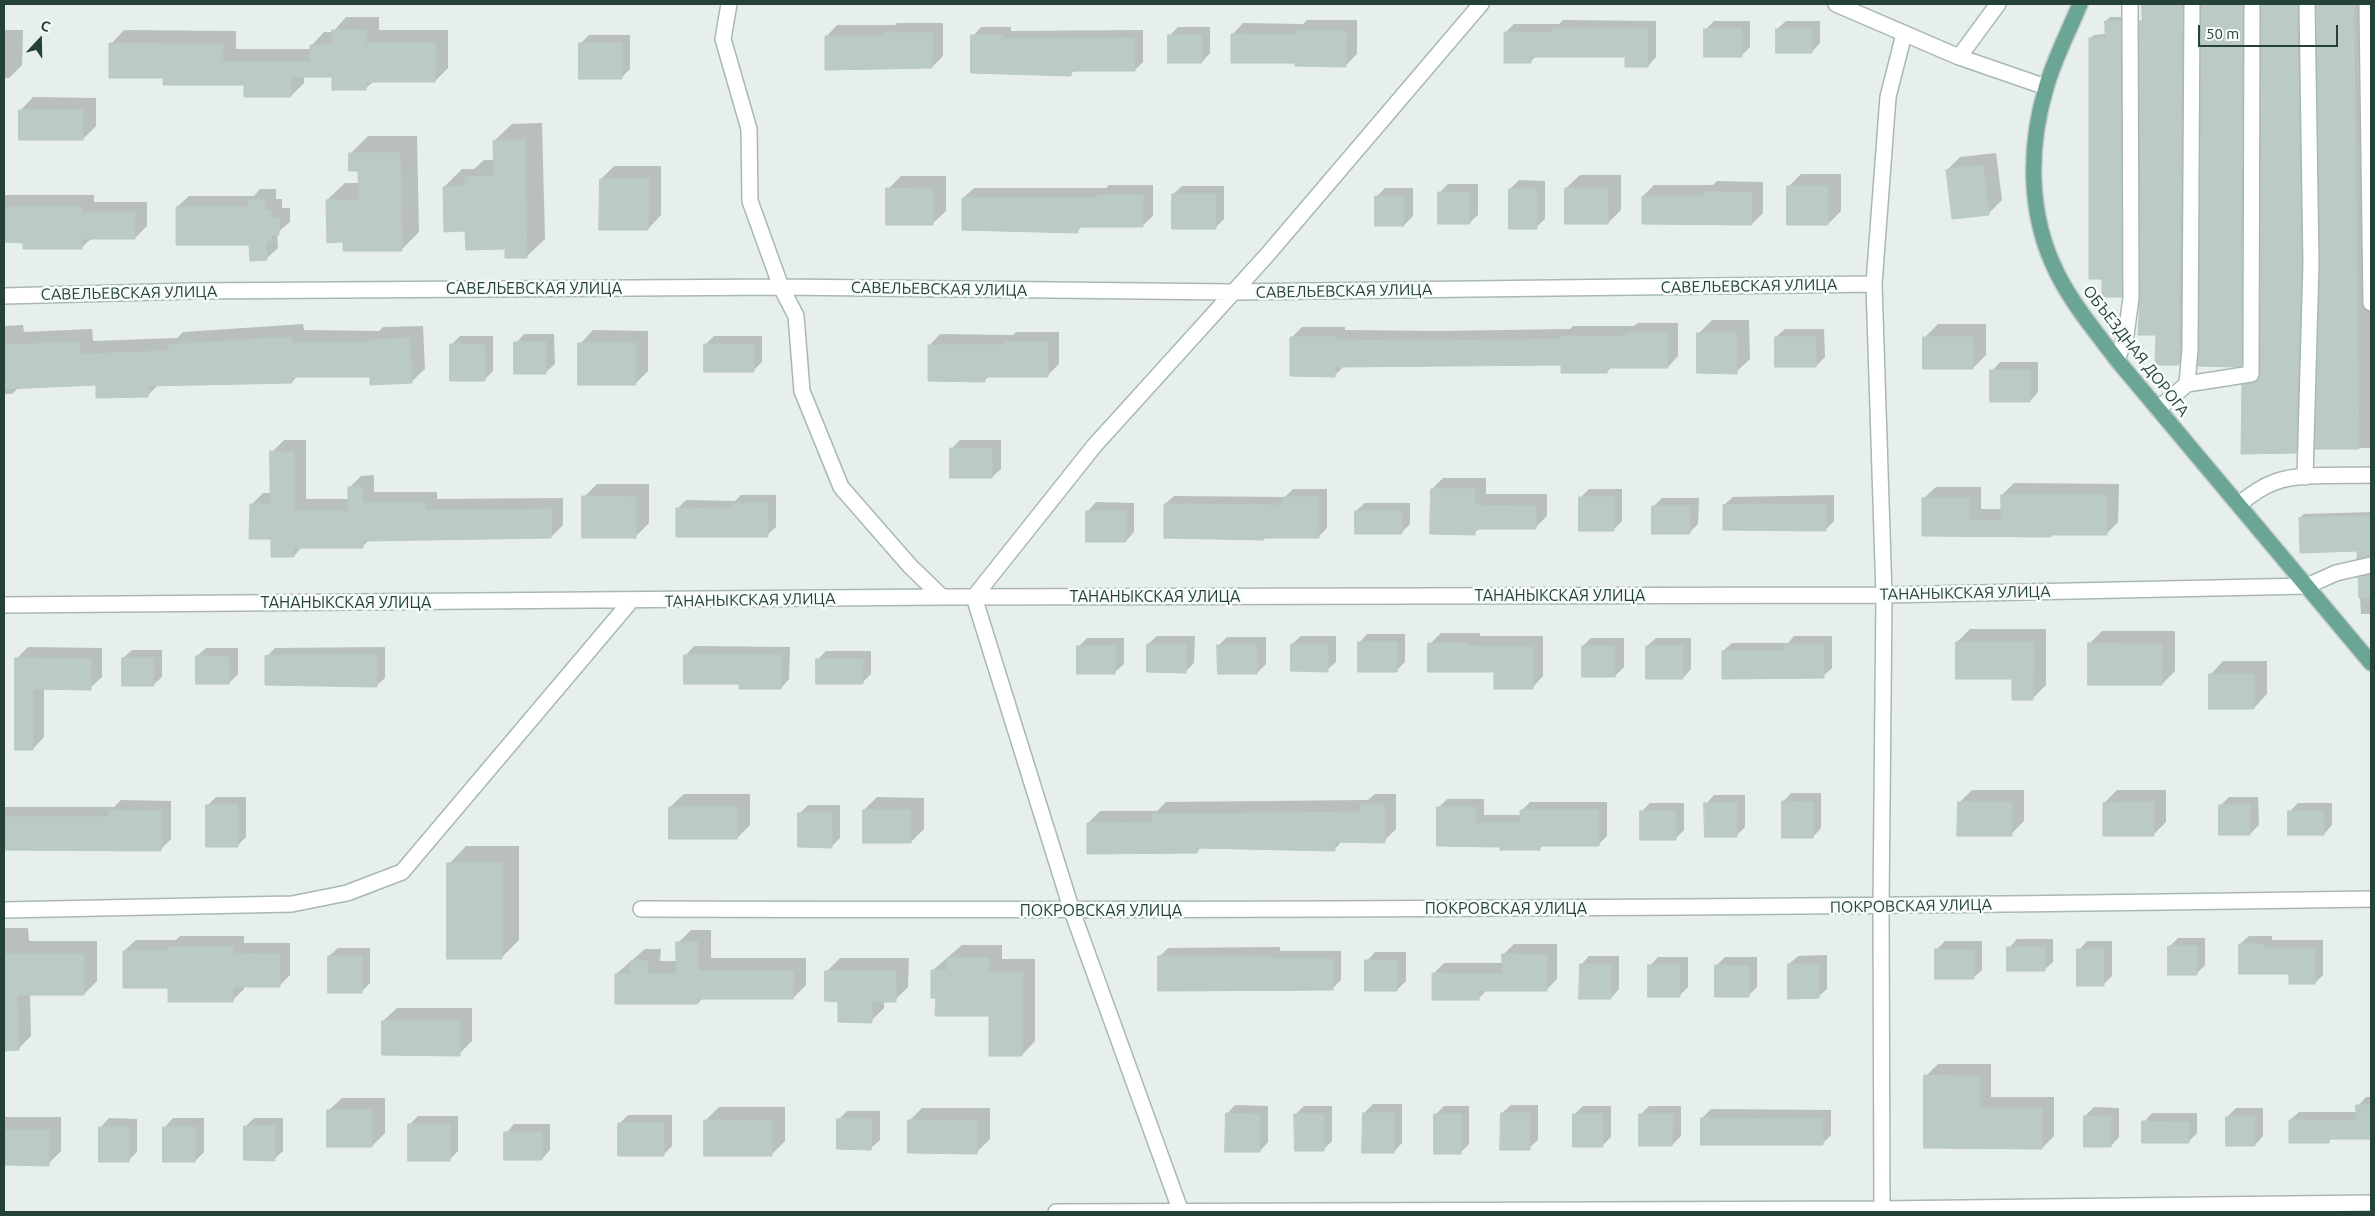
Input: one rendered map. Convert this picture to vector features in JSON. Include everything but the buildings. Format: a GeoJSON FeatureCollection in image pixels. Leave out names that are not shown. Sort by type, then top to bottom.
{"type":"FeatureCollection","features":[{"type":"Feature","properties":{"kind":"main road","name":"ОБЪЕЗДНАЯ ДОРОГА"},"geometry":{"type":"LineString","coordinates":[[2080,4],[2046,87],[2034,148],[2033,178],[2036,206],[2056,272],[2077,308],[2117,360],[2371,663]]}},
{"type":"Feature","properties":{"kind":"street"},"geometry":{"type":"LineString","coordinates":[[729,4],[722,39],[749,129],[750,201],[781,287],[796,316],[802,391],[841,487],[910,566],[942,597]]}},
{"type":"Feature","properties":{"kind":"street"},"geometry":{"type":"LineString","coordinates":[[1181,1211],[1072,911],[974,597],[1095,446],[1268,254],[1481,4]]}},
{"type":"Feature","properties":{"kind":"street"},"geometry":{"type":"LineString","coordinates":[[1836,4],[1959,57],[2046,87]]}},
{"type":"Feature","properties":{"kind":"street"},"geometry":{"type":"LineString","coordinates":[[1959,57],[1998,4]]}},
{"type":"Feature","properties":{"kind":"street"},"geometry":{"type":"LineString","coordinates":[[2117,360],[2126,335],[2131,298],[2130,4]]}},
{"type":"Feature","properties":{"kind":"street"},"geometry":{"type":"LineString","coordinates":[[2187,384],[2190,339],[2192,4]]}},
{"type":"Feature","properties":{"kind":"street"},"geometry":{"type":"LineString","coordinates":[[2158,409],[2187,384],[2250,374],[2252,4]]}},
{"type":"Feature","properties":{"kind":"street"},"geometry":{"type":"LineString","coordinates":[[2305,477],[2311,264],[2307,4]]}},
{"type":"Feature","properties":{"kind":"street"},"geometry":{"type":"LineString","coordinates":[[2367,4],[2371,303]]}},
{"type":"Feature","properties":{"kind":"street"},"geometry":{"type":"LineString","coordinates":[[1881,1211],[1884,595],[1874,284],[1888,97],[1904,34]]}},
{"type":"Feature","properties":{"kind":"street","name":"САВЕЛЬЕВСКАЯ УЛИЦА"},"geometry":{"type":"LineString","coordinates":[[4,296],[202,291],[781,287],[1233,292],[1874,284]]}},
{"type":"Feature","properties":{"kind":"street"},"geometry":{"type":"LineString","coordinates":[[2239,504],[2257,490],[2277,481],[2305,477],[2371,475]]}},
{"type":"Feature","properties":{"kind":"street"},"geometry":{"type":"LineString","coordinates":[[2307,586],[2336,573],[2371,565]]}},
{"type":"Feature","properties":{"kind":"street","name":"ТАНАНЫКСКАЯ УЛИЦА"},"geometry":{"type":"LineString","coordinates":[[4,606],[942,597],[1884,595],[2307,586]]}},
{"type":"Feature","properties":{"kind":"street"},"geometry":{"type":"LineString","coordinates":[[4,910],[292,904],[347,893],[402,872],[631,601]]}},
{"type":"Feature","properties":{"kind":"street","name":"ПОКРОВСКАЯ УЛИЦА"},"geometry":{"type":"LineString","coordinates":[[641,910],[1072,911],[1881,907],[2371,899]]}},
{"type":"Feature","properties":{"kind":"street"},"geometry":{"type":"LineString","coordinates":[[1056,1212],[1881,1211],[2371,1203]]}}]}
